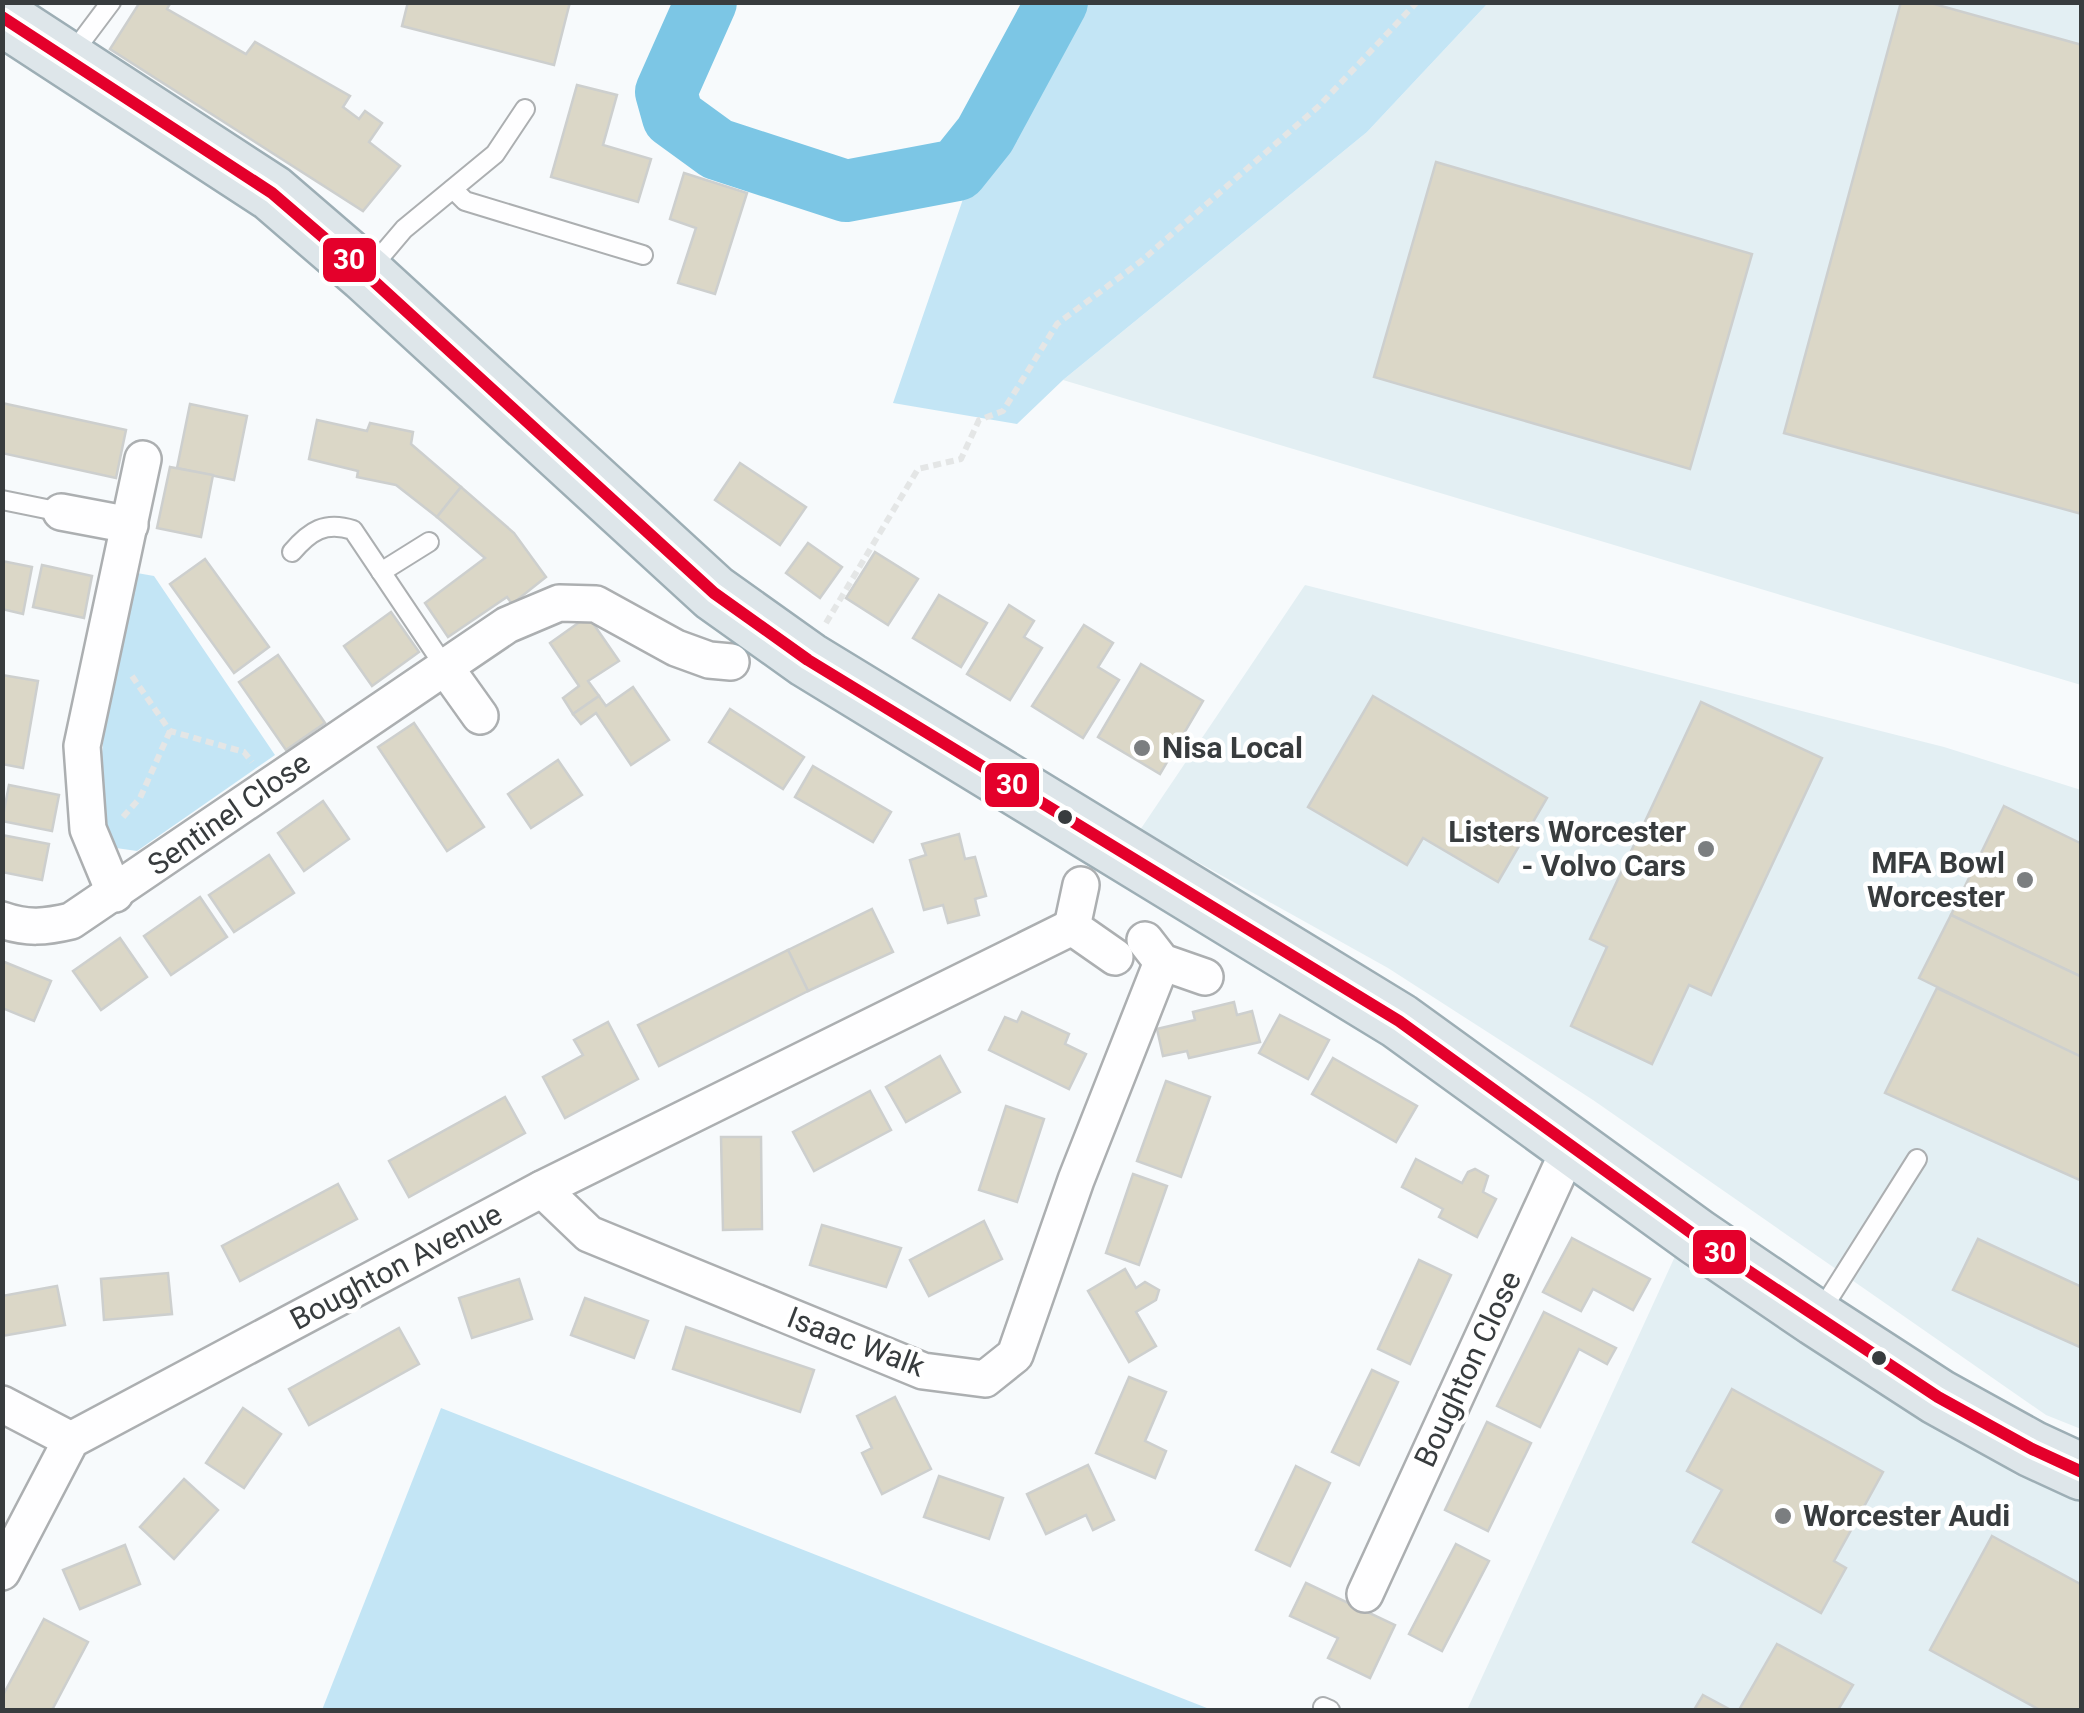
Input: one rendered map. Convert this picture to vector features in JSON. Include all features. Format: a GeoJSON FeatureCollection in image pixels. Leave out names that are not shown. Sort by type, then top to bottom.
{"type":"FeatureCollection","features":[{"type":"Feature","properties":{"kind":"main road"},"geometry":{"type":"LineString","coordinates":[[2,18],[272,193],[714,592],[765,654],[1399,1020],[1816,1318],[1938,1396],[2082,1472]]}},
{"type":"Feature","properties":{"kind":"street"},"geometry":{"type":"LineString","coordinates":[[114,894],[88,829],[82,746],[143,459]]}},
{"type":"Feature","properties":{"kind":"street"},"geometry":{"type":"LineString","coordinates":[[62,512],[130,525]]}},
{"type":"Feature","properties":{"kind":"street","name":"Sentinel Close"},"geometry":{"type":"LineString","coordinates":[[2,920],[21,927],[71,920],[507,625],[558,603],[596,604],[676,648],[710,660],[765,654]]}},
{"type":"Feature","properties":{"kind":"street"},"geometry":{"type":"LineString","coordinates":[[445,666],[480,716]]}},
{"type":"Feature","properties":{"kind":"street"},"geometry":{"type":"LineString","coordinates":[[1081,885],[1072,927],[1206,977]]}},
{"type":"Feature","properties":{"kind":"street","name":"Boughton Avenue"},"geometry":{"type":"LineString","coordinates":[[71,1440],[542,1188],[1072,927]]}},
{"type":"Feature","properties":{"kind":"street","name":"Isaac Walk"},"geometry":{"type":"LineString","coordinates":[[542,1188],[589,1234],[923,1371],[985,1379],[1015,1355],[1076,1180],[1141,953]]}},
{"type":"Feature","properties":{"kind":"street","name":"Boughton Close"},"geometry":{"type":"LineString","coordinates":[[1365,1594],[1571,1144]]}},
{"type":"Feature","properties":{"kind":"street"},"geometry":{"type":"LineString","coordinates":[[2,1404],[71,1440],[2,1572]]}},
{"type":"Feature","properties":{"kind":"lane"},"geometry":{"type":"LineString","coordinates":[[68,58],[111,2]]}},
{"type":"Feature","properties":{"kind":"lane"},"geometry":{"type":"LineString","coordinates":[[366,274],[404,229],[495,154],[526,110]]}},
{"type":"Feature","properties":{"kind":"lane"},"geometry":{"type":"LineString","coordinates":[[453,189],[465,201],[643,255]]}},
{"type":"Feature","properties":{"kind":"lane"},"geometry":{"type":"LineString","coordinates":[[2,500],[62,512]]}},
{"type":"Feature","properties":{"kind":"lane"},"geometry":{"type":"LineString","coordinates":[[292,552],[306,535],[335,524],[353,530],[445,666]]}},
{"type":"Feature","properties":{"kind":"lane"},"geometry":{"type":"LineString","coordinates":[[381,572],[429,542]]}},
{"type":"Feature","properties":{"kind":"lane"},"geometry":{"type":"LineString","coordinates":[[1816,1318],[1917,1159]]}},
{"type":"Feature","properties":{"kind":"path"},"geometry":{"type":"LineString","coordinates":[[765,654],[834,606],[918,469],[961,458],[978,420],[1003,411],[1057,324],[1140,262],[1319,106],[1418,2]]}},
{"type":"Feature","properties":{"kind":"path"},"geometry":{"type":"LineString","coordinates":[[102,656],[134,677],[170,732],[244,752],[269,784]]}},
{"type":"Feature","properties":{"kind":"path"},"geometry":{"type":"LineString","coordinates":[[93,841],[140,798],[170,732]]}},
{"type":"Feature","properties":{"kind":"shaded area"},"geometry":{"type":"Polygon","coordinates":[[[1057,3],[1488,3],[1367,132],[1063,380],[1017,424],[893,403],[985,135],[1057,3]]]}},
{"type":"Feature","properties":{"kind":"shaded area"},"geometry":{"type":"Polygon","coordinates":[[[1488,3],[2081,3],[2081,685],[1063,380],[1367,132],[1488,3]]]}},
{"type":"Feature","properties":{"kind":"shaded area"},"geometry":{"type":"Polygon","coordinates":[[[137,573],[154,576],[275,755],[137,851],[116,848],[106,820],[102,751],[114,674],[137,573]]]}},
{"type":"Feature","properties":{"kind":"shaded area"},"geometry":{"type":"Polygon","coordinates":[[[1305,585],[1944,747],[2081,790],[2081,1429],[2046,1415],[1593,1100],[1388,968],[1140,830],[1305,585]]]}},
{"type":"Feature","properties":{"kind":"shaded area"},"geometry":{"type":"Polygon","coordinates":[[[1677,1252],[2016,1475],[2081,1503],[2081,1710],[1467,1710],[1677,1252]]]}},
{"type":"Feature","properties":{"kind":"shaded area"},"geometry":{"type":"Polygon","coordinates":[[[441,1408],[1212,1710],[322,1710],[441,1408]]]}},
{"type":"Feature","properties":{"kind":"building"},"geometry":{"type":"Polygon","coordinates":[[[140,2],[171,2],[167,9],[246,54],[255,42],[350,96],[343,107],[359,119],[365,111],[382,123],[369,142],[400,166],[363,211],[110,49],[140,2]]]}},
{"type":"Feature","properties":{"kind":"building"},"geometry":{"type":"Polygon","coordinates":[[[408,2],[570,2],[554,65],[402,26],[408,2]]]}},
{"type":"Feature","properties":{"kind":"building"},"geometry":{"type":"Polygon","coordinates":[[[1901,2],[1927,2],[2082,45],[2082,514],[1784,433],[1901,2]]]}},
{"type":"Feature","properties":{"kind":"building"},"geometry":{"type":"Polygon","coordinates":[[[577,85],[617,95],[603,145],[651,159],[638,202],[551,177],[577,85]]]}},
{"type":"Feature","properties":{"kind":"building"},"geometry":{"type":"Polygon","coordinates":[[[1436,162],[1752,254],[1690,469],[1374,377],[1436,162]]]}},
{"type":"Feature","properties":{"kind":"building"},"geometry":{"type":"Polygon","coordinates":[[[684,173],[747,193],[715,294],[678,283],[696,228],[670,219],[684,173]]]}},
{"type":"Feature","properties":{"kind":"building"},"geometry":{"type":"Polygon","coordinates":[[[2,403],[126,430],[116,478],[2,453],[2,403]]]}},
{"type":"Feature","properties":{"kind":"building"},"geometry":{"type":"Polygon","coordinates":[[[190,404],[247,416],[234,480],[177,468],[190,404]]]}},
{"type":"Feature","properties":{"kind":"building"},"geometry":{"type":"Polygon","coordinates":[[[317,420],[367,431],[370,423],[413,432],[411,444],[461,487],[437,517],[396,485],[357,477],[358,471],[309,459],[317,420]]]}},
{"type":"Feature","properties":{"kind":"building"},"geometry":{"type":"Polygon","coordinates":[[[740,463],[806,507],[780,545],[715,500],[740,463]]]}},
{"type":"Feature","properties":{"kind":"building"},"geometry":{"type":"Polygon","coordinates":[[[170,467],[213,475],[201,537],[157,528],[170,467]]]}},
{"type":"Feature","properties":{"kind":"building"},"geometry":{"type":"Polygon","coordinates":[[[461,487],[514,533],[546,577],[512,604],[507,597],[448,637],[425,603],[485,558],[437,517],[461,487]]]}},
{"type":"Feature","properties":{"kind":"building"},"geometry":{"type":"Polygon","coordinates":[[[808,543],[842,567],[820,598],[786,573],[808,543]]]}},
{"type":"Feature","properties":{"kind":"building"},"geometry":{"type":"Polygon","coordinates":[[[875,552],[918,579],[888,625],[846,598],[875,552]]]}},
{"type":"Feature","properties":{"kind":"building"},"geometry":{"type":"Polygon","coordinates":[[[205,559],[269,647],[234,673],[170,584],[205,559]]]}},
{"type":"Feature","properties":{"kind":"building"},"geometry":{"type":"Polygon","coordinates":[[[2,561],[32,567],[23,614],[2,609],[2,561]]]}},
{"type":"Feature","properties":{"kind":"building"},"geometry":{"type":"Polygon","coordinates":[[[42,565],[92,576],[84,618],[33,607],[42,565]]]}},
{"type":"Feature","properties":{"kind":"building"},"geometry":{"type":"Polygon","coordinates":[[[939,595],[987,623],[961,667],[913,638],[939,595]]]}},
{"type":"Feature","properties":{"kind":"building"},"geometry":{"type":"Polygon","coordinates":[[[1009,605],[1034,621],[1024,637],[1042,648],[1010,700],[967,674],[1009,605]]]}},
{"type":"Feature","properties":{"kind":"building"},"geometry":{"type":"Polygon","coordinates":[[[391,612],[419,652],[372,686],[344,646],[391,612]]]}},
{"type":"Feature","properties":{"kind":"building"},"geometry":{"type":"Polygon","coordinates":[[[588,616],[619,661],[588,681],[599,696],[573,714],[563,698],[579,686],[550,643],[588,616]]]}},
{"type":"Feature","properties":{"kind":"building"},"geometry":{"type":"Polygon","coordinates":[[[1084,625],[1113,643],[1098,667],[1119,680],[1083,738],[1032,706],[1084,625]]]}},
{"type":"Feature","properties":{"kind":"building"},"geometry":{"type":"Polygon","coordinates":[[[278,655],[325,723],[286,750],[239,682],[278,655]]]}},
{"type":"Feature","properties":{"kind":"building"},"geometry":{"type":"Polygon","coordinates":[[[1141,664],[1203,701],[1160,774],[1098,737],[1141,664]]]}},
{"type":"Feature","properties":{"kind":"building"},"geometry":{"type":"Polygon","coordinates":[[[2,675],[38,681],[23,768],[2,764],[2,675]]]}},
{"type":"Feature","properties":{"kind":"building"},"geometry":{"type":"Polygon","coordinates":[[[633,687],[669,740],[631,765],[596,713],[581,724],[573,714],[599,696],[606,706],[633,687]]]}},
{"type":"Feature","properties":{"kind":"building"},"geometry":{"type":"Polygon","coordinates":[[[1373,696],[1547,798],[1498,882],[1423,838],[1407,865],[1308,807],[1373,696]]]}},
{"type":"Feature","properties":{"kind":"building","name":"Listers Worcester - Volvo Cars"},"geometry":{"type":"Polygon","coordinates":[[[1701,702],[1822,758],[1711,995],[1689,985],[1652,1064],[1571,1026],[1607,947],[1590,939],[1701,702]]]}},
{"type":"Feature","properties":{"kind":"building"},"geometry":{"type":"Polygon","coordinates":[[[730,709],[804,757],[783,789],[709,742],[730,709]]]}},
{"type":"Feature","properties":{"kind":"building"},"geometry":{"type":"Polygon","coordinates":[[[414,723],[484,827],[447,851],[378,747],[414,723]]]}},
{"type":"Feature","properties":{"kind":"building"},"geometry":{"type":"Polygon","coordinates":[[[558,760],[582,795],[531,828],[508,794],[558,760]]]}},
{"type":"Feature","properties":{"kind":"building"},"geometry":{"type":"Polygon","coordinates":[[[813,766],[891,812],[873,842],[795,797],[813,766]]]}},
{"type":"Feature","properties":{"kind":"building"},"geometry":{"type":"Polygon","coordinates":[[[9,785],[59,795],[52,831],[2,821],[9,785]]]}},
{"type":"Feature","properties":{"kind":"building"},"geometry":{"type":"Polygon","coordinates":[[[323,801],[349,839],[304,871],[278,833],[323,801]]]}},
{"type":"Feature","properties":{"kind":"building","name":"MFA Bowl Worcester"},"geometry":{"type":"Polygon","coordinates":[[[2004,806],[2082,844],[2082,977],[1951,915],[2004,806]]]}},
{"type":"Feature","properties":{"kind":"building"},"geometry":{"type":"Polygon","coordinates":[[[959,834],[965,859],[975,857],[986,896],[975,899],[979,915],[948,923],[943,905],[924,910],[910,860],[926,855],[922,844],[959,834]]]}},
{"type":"Feature","properties":{"kind":"building"},"geometry":{"type":"Polygon","coordinates":[[[2,835],[49,844],[42,880],[2,872],[2,835]]]}},
{"type":"Feature","properties":{"kind":"building"},"geometry":{"type":"Polygon","coordinates":[[[269,855],[294,893],[234,932],[209,895],[269,855]]]}},
{"type":"Feature","properties":{"kind":"building"},"geometry":{"type":"Polygon","coordinates":[[[200,897],[227,937],[171,975],[144,936],[200,897]]]}},
{"type":"Feature","properties":{"kind":"building"},"geometry":{"type":"Polygon","coordinates":[[[872,909],[893,952],[808,991],[788,950],[872,909]]]}},
{"type":"Feature","properties":{"kind":"building"},"geometry":{"type":"Polygon","coordinates":[[[1951,915],[2082,977],[2082,1058],[1919,978],[1951,915]]]}},
{"type":"Feature","properties":{"kind":"building"},"geometry":{"type":"Polygon","coordinates":[[[120,938],[147,977],[101,1010],[73,971],[120,938]]]}},
{"type":"Feature","properties":{"kind":"building"},"geometry":{"type":"Polygon","coordinates":[[[788,950],[808,991],[659,1066],[638,1025],[788,950]]]}},
{"type":"Feature","properties":{"kind":"building"},"geometry":{"type":"Polygon","coordinates":[[[2,961],[51,981],[34,1021],[2,1008],[2,961]]]}},
{"type":"Feature","properties":{"kind":"building"},"geometry":{"type":"Polygon","coordinates":[[[1937,988],[2082,1057],[2082,1181],[1885,1093],[1937,988]]]}},
{"type":"Feature","properties":{"kind":"building"},"geometry":{"type":"Polygon","coordinates":[[[1234,1002],[1237,1015],[1252,1011],[1260,1042],[1189,1058],[1187,1051],[1163,1056],[1157,1029],[1195,1020],[1193,1012],[1234,1002]]]}},
{"type":"Feature","properties":{"kind":"building"},"geometry":{"type":"Polygon","coordinates":[[[1022,1012],[1069,1034],[1065,1044],[1086,1054],[1069,1089],[989,1050],[1005,1017],[1017,1022],[1022,1012]]]}},
{"type":"Feature","properties":{"kind":"building"},"geometry":{"type":"Polygon","coordinates":[[[1280,1015],[1329,1040],[1308,1079],[1259,1053],[1280,1015]]]}},
{"type":"Feature","properties":{"kind":"building"},"geometry":{"type":"Polygon","coordinates":[[[608,1022],[638,1079],[565,1118],[543,1077],[583,1055],[574,1040],[608,1022]]]}},
{"type":"Feature","properties":{"kind":"building"},"geometry":{"type":"Polygon","coordinates":[[[940,1056],[960,1092],[906,1122],[886,1087],[940,1056]]]}},
{"type":"Feature","properties":{"kind":"building"},"geometry":{"type":"Polygon","coordinates":[[[1333,1058],[1417,1106],[1396,1142],[1312,1094],[1333,1058]]]}},
{"type":"Feature","properties":{"kind":"building"},"geometry":{"type":"Polygon","coordinates":[[[1166,1081],[1210,1097],[1181,1177],[1137,1161],[1166,1081]]]}},
{"type":"Feature","properties":{"kind":"building"},"geometry":{"type":"Polygon","coordinates":[[[870,1091],[891,1130],[814,1171],[793,1132],[870,1091]]]}},
{"type":"Feature","properties":{"kind":"building"},"geometry":{"type":"Polygon","coordinates":[[[505,1097],[525,1133],[409,1197],[389,1161],[505,1097]]]}},
{"type":"Feature","properties":{"kind":"building"},"geometry":{"type":"Polygon","coordinates":[[[1006,1106],[1044,1119],[1017,1202],[979,1190],[1006,1106]]]}},
{"type":"Feature","properties":{"kind":"building"},"geometry":{"type":"Polygon","coordinates":[[[721,1137],[761,1137],[762,1229],[723,1230],[721,1137]]]}},
{"type":"Feature","properties":{"kind":"building"},"geometry":{"type":"Polygon","coordinates":[[[1416,1159],[1462,1183],[1468,1172],[1475,1169],[1488,1176],[1483,1192],[1496,1199],[1477,1237],[1439,1217],[1443,1209],[1402,1187],[1416,1159]]]}},
{"type":"Feature","properties":{"kind":"building"},"geometry":{"type":"Polygon","coordinates":[[[1133,1174],[1167,1186],[1139,1265],[1106,1253],[1133,1174]]]}},
{"type":"Feature","properties":{"kind":"building"},"geometry":{"type":"Polygon","coordinates":[[[338,1184],[357,1219],[240,1281],[222,1246],[338,1184]]]}},
{"type":"Feature","properties":{"kind":"building"},"geometry":{"type":"Polygon","coordinates":[[[984,1221],[1002,1259],[929,1296],[910,1260],[984,1221]]]}},
{"type":"Feature","properties":{"kind":"building"},"geometry":{"type":"Polygon","coordinates":[[[822,1225],[901,1248],[886,1287],[810,1265],[822,1225]]]}},
{"type":"Feature","properties":{"kind":"building"},"geometry":{"type":"Polygon","coordinates":[[[1572,1238],[1650,1279],[1633,1310],[1593,1289],[1581,1311],[1543,1292],[1572,1238]]]}},
{"type":"Feature","properties":{"kind":"building"},"geometry":{"type":"Polygon","coordinates":[[[1978,1239],[2082,1287],[2082,1348],[1953,1290],[1978,1239]]]}},
{"type":"Feature","properties":{"kind":"building"},"geometry":{"type":"Polygon","coordinates":[[[1419,1260],[1451,1275],[1410,1364],[1378,1349],[1419,1260]]]}},
{"type":"Feature","properties":{"kind":"building"},"geometry":{"type":"Polygon","coordinates":[[[1125,1269],[1136,1288],[1145,1282],[1159,1290],[1156,1300],[1136,1312],[1156,1346],[1129,1362],[1088,1291],[1125,1269]]]}},
{"type":"Feature","properties":{"kind":"building"},"geometry":{"type":"Polygon","coordinates":[[[168,1273],[172,1314],[104,1320],[101,1279],[168,1273]]]}},
{"type":"Feature","properties":{"kind":"building"},"geometry":{"type":"Polygon","coordinates":[[[519,1279],[532,1319],[472,1338],[459,1298],[519,1279]]]}},
{"type":"Feature","properties":{"kind":"building"},"geometry":{"type":"Polygon","coordinates":[[[57,1286],[65,1325],[2,1336],[2,1296],[57,1286]]]}},
{"type":"Feature","properties":{"kind":"building"},"geometry":{"type":"Polygon","coordinates":[[[585,1298],[648,1321],[634,1358],[571,1335],[585,1298]]]}},
{"type":"Feature","properties":{"kind":"building"},"geometry":{"type":"Polygon","coordinates":[[[1544,1312],[1616,1348],[1607,1364],[1579,1349],[1540,1427],[1497,1406],[1544,1312]]]}},
{"type":"Feature","properties":{"kind":"building"},"geometry":{"type":"Polygon","coordinates":[[[686,1327],[814,1370],[800,1412],[673,1369],[686,1327]]]}},
{"type":"Feature","properties":{"kind":"building"},"geometry":{"type":"Polygon","coordinates":[[[399,1328],[419,1364],[309,1425],[289,1389],[399,1328]]]}},
{"type":"Feature","properties":{"kind":"building"},"geometry":{"type":"Polygon","coordinates":[[[1372,1370],[1398,1382],[1359,1465],[1332,1452],[1372,1370]]]}},
{"type":"Feature","properties":{"kind":"building"},"geometry":{"type":"Polygon","coordinates":[[[1129,1377],[1166,1392],[1145,1441],[1166,1451],[1155,1478],[1096,1453],[1129,1377]]]}},
{"type":"Feature","properties":{"kind":"building","name":"Worcester Audi"},"geometry":{"type":"Polygon","coordinates":[[[1732,1389],[1883,1472],[1834,1561],[1846,1568],[1821,1613],[1693,1542],[1722,1490],[1687,1471],[1732,1389]]]}},
{"type":"Feature","properties":{"kind":"building"},"geometry":{"type":"Polygon","coordinates":[[[895,1397],[931,1469],[882,1494],[862,1453],[872,1448],[857,1416],[895,1397]]]}},
{"type":"Feature","properties":{"kind":"building"},"geometry":{"type":"Polygon","coordinates":[[[243,1408],[281,1434],[244,1488],[206,1463],[243,1408]]]}},
{"type":"Feature","properties":{"kind":"building"},"geometry":{"type":"Polygon","coordinates":[[[1487,1422],[1531,1443],[1488,1531],[1445,1510],[1487,1422]]]}},
{"type":"Feature","properties":{"kind":"building"},"geometry":{"type":"Polygon","coordinates":[[[1088,1465],[1114,1520],[1093,1530],[1086,1515],[1046,1534],[1027,1494],[1088,1465]]]}},
{"type":"Feature","properties":{"kind":"building"},"geometry":{"type":"Polygon","coordinates":[[[1296,1466],[1330,1483],[1290,1566],[1256,1550],[1296,1466]]]}},
{"type":"Feature","properties":{"kind":"building"},"geometry":{"type":"Polygon","coordinates":[[[939,1476],[1003,1498],[989,1539],[924,1517],[939,1476]]]}},
{"type":"Feature","properties":{"kind":"building"},"geometry":{"type":"Polygon","coordinates":[[[184,1479],[218,1510],[174,1559],[140,1527],[184,1479]]]}},
{"type":"Feature","properties":{"kind":"building"},"geometry":{"type":"Polygon","coordinates":[[[1992,1536],[2082,1585],[2082,1710],[2040,1710],[1930,1650],[1992,1536]]]}},
{"type":"Feature","properties":{"kind":"building"},"geometry":{"type":"Polygon","coordinates":[[[1456,1544],[1489,1561],[1442,1651],[1409,1634],[1456,1544]]]}},
{"type":"Feature","properties":{"kind":"building"},"geometry":{"type":"Polygon","coordinates":[[[125,1545],[140,1584],[80,1609],[63,1570],[125,1545]]]}},
{"type":"Feature","properties":{"kind":"building"},"geometry":{"type":"Polygon","coordinates":[[[1306,1583],[1395,1625],[1370,1678],[1328,1658],[1338,1638],[1290,1616],[1306,1583]]]}},
{"type":"Feature","properties":{"kind":"building"},"geometry":{"type":"Polygon","coordinates":[[[44,1619],[88,1642],[52,1710],[2,1710],[2,1697],[44,1619]]]}},
{"type":"Feature","properties":{"kind":"building"},"geometry":{"type":"Polygon","coordinates":[[[1777,1644],[1853,1685],[1838,1710],[1739,1710],[1777,1644]]]}},
{"type":"Feature","properties":{"kind":"building"},"geometry":{"type":"Polygon","coordinates":[[[1703,1695],[1731,1710],[1694,1710],[1703,1695]]]}},
{"type":"Feature","properties":{"kind":"waterway"},"geometry":{"type":"LineString","coordinates":[[706,2],[666,92],[673,117],[717,149],[846,191],[957,170],[985,135],[1057,2]]}},
{"type":"Feature","properties":{"kind":"transit line","name":"30"},"geometry":{"type":"LineString","coordinates":[[2,17],[272,193],[366,274],[714,593],[808,660],[1399,1021],[1697,1237],[1938,1397],[2082,1472]]}},
{"type":"Feature","properties":{"kind":"place","name":"Nisa Local"},"geometry":{"type":"Point","coordinates":[1142,748]}},
{"type":"Feature","properties":{"kind":"place","name":"Listers Worcester - Volvo Cars"},"geometry":{"type":"Point","coordinates":[1706,849]}},
{"type":"Feature","properties":{"kind":"place","name":"MFA Bowl Worcester"},"geometry":{"type":"Point","coordinates":[2025,880]}},
{"type":"Feature","properties":{"kind":"place","name":"Worcester Audi"},"geometry":{"type":"Point","coordinates":[1783,1516]}}]}
